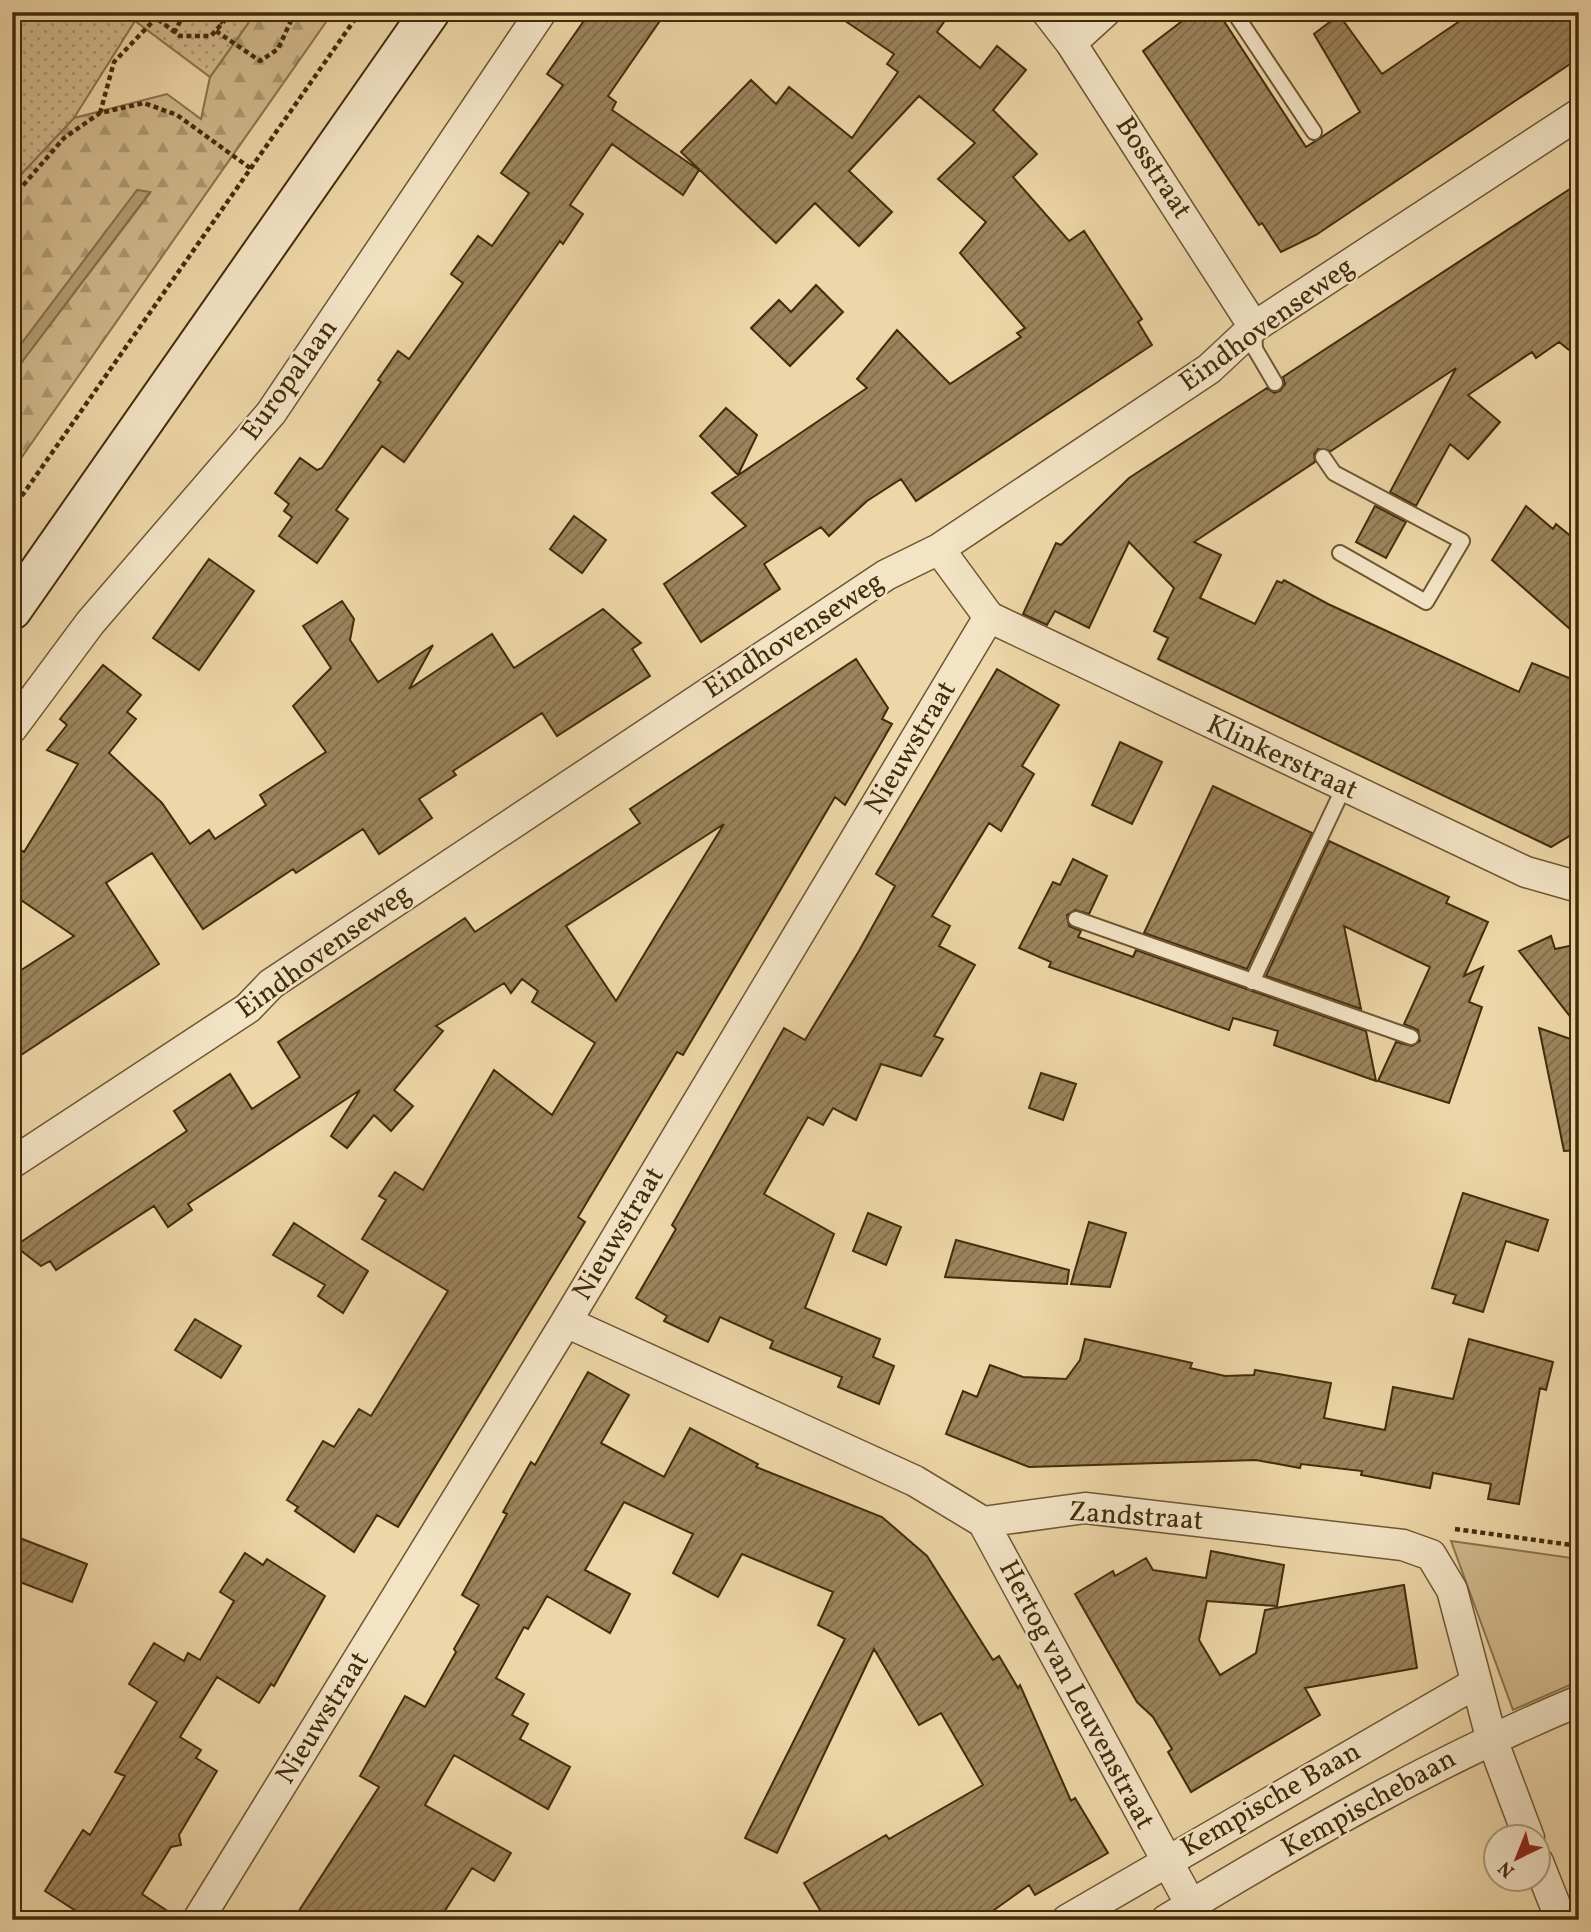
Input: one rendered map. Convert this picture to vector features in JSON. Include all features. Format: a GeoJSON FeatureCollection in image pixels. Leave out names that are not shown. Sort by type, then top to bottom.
{"type":"FeatureCollection","features":[{"type":"Feature","properties":{"kind":"main road"},"geometry":{"type":"LineString","coordinates":[[12,610],[430,12]]}},
{"type":"Feature","properties":{"kind":"street","name":"Europalaan"},"geometry":{"type":"LineString","coordinates":[[12,727],[90,623],[271,413],[541,12]]}},
{"type":"Feature","properties":{"kind":"street","name":"Bosstraat"},"geometry":{"type":"LineString","coordinates":[[1047,12],[1071,43],[1254,327]]}},
{"type":"Feature","properties":{"kind":"street"},"geometry":{"type":"LineString","coordinates":[[1071,43],[1105,12]]}},
{"type":"Feature","properties":{"kind":"street","name":"Eindhovenseweg"},"geometry":{"type":"LineString","coordinates":[[12,1164],[248,1008],[271,984],[517,818],[886,575],[939,549],[1209,369],[1254,327],[1579,114]]}},
{"type":"Feature","properties":{"kind":"street"},"geometry":{"type":"LineString","coordinates":[[939,549],[989,617]]}},
{"type":"Feature","properties":{"kind":"street","name":"Klinkerstraat"},"geometry":{"type":"LineString","coordinates":[[989,617],[1526,872],[1579,887]]}},
{"type":"Feature","properties":{"kind":"street","name":"Nieuwstraat"},"geometry":{"type":"LineString","coordinates":[[198,1920],[566,1322],[989,617]]}},
{"type":"Feature","properties":{"kind":"street"},"geometry":{"type":"LineString","coordinates":[[566,1322],[915,1481],[983,1522]]}},
{"type":"Feature","properties":{"kind":"street","name":"Zandstraat"},"geometry":{"type":"LineString","coordinates":[[983,1522],[1085,1508],[1403,1545],[1431,1555]]}},
{"type":"Feature","properties":{"kind":"street","name":"Hertog van Leuvenstraat"},"geometry":{"type":"LineString","coordinates":[[983,1522],[1165,1861],[1179,1912]]}},
{"type":"Feature","properties":{"kind":"street"},"geometry":{"type":"LineString","coordinates":[[1431,1555],[1452,1590],[1491,1737],[1524,1824]]}},
{"type":"Feature","properties":{"kind":"street","name":"Kempische Baan"},"geometry":{"type":"LineString","coordinates":[[1067,1920],[1476,1683]]}},
{"type":"Feature","properties":{"kind":"street","name":"Kempischebaan"},"geometry":{"type":"LineString","coordinates":[[1179,1912],[1358,1808],[1491,1737],[1579,1701]]}},
{"type":"Feature","properties":{"kind":"street"},"geometry":{"type":"LineString","coordinates":[[1551,1894],[1561,1920]]}},
{"type":"Feature","properties":{"kind":"lane"},"geometry":{"type":"LineString","coordinates":[[1234,12],[1314,132]]}},
{"type":"Feature","properties":{"kind":"lane"},"geometry":{"type":"LineString","coordinates":[[1254,327],[1255,349],[1275,383]]}},
{"type":"Feature","properties":{"kind":"lane"},"geometry":{"type":"LineString","coordinates":[[1324,457],[1334,473],[1462,541],[1426,601],[1340,553]]}},
{"type":"Feature","properties":{"kind":"lane"},"geometry":{"type":"LineString","coordinates":[[1252,982],[1344,787]]}},
{"type":"Feature","properties":{"kind":"lane"},"geometry":{"type":"LineString","coordinates":[[1076,919],[1411,1037]]}},
{"type":"Feature","properties":{"kind":"path"},"geometry":{"type":"LineString","coordinates":[[174,33],[185,12]]}},
{"type":"Feature","properties":{"kind":"path"},"geometry":{"type":"LineString","coordinates":[[207,12],[223,23]]}},
{"type":"Feature","properties":{"kind":"path"},"geometry":{"type":"LineString","coordinates":[[100,113],[114,62],[155,15],[180,36],[211,36],[232,12]]}},
{"type":"Feature","properties":{"kind":"path"},"geometry":{"type":"LineString","coordinates":[[216,31],[260,61],[278,49],[295,12]]}},
{"type":"Feature","properties":{"kind":"path"},"geometry":{"type":"LineString","coordinates":[[12,510],[360,12]]}},
{"type":"Feature","properties":{"kind":"path"},"geometry":{"type":"LineString","coordinates":[[12,198],[64,138],[100,113],[144,103],[177,115],[250,168]]}},
{"type":"Feature","properties":{"kind":"path"},"geometry":{"type":"LineString","coordinates":[[1431,1555],[1445,1528],[1579,1546]]}},
{"type":"Feature","properties":{"kind":"green space"},"geometry":{"type":"Polygon","coordinates":[[[12,12],[256,12],[210,77],[135,21],[74,118],[12,184],[12,12]]]}},
{"type":"Feature","properties":{"kind":"green space"},"geometry":{"type":"Polygon","coordinates":[[[256,12],[333,12],[12,471],[12,375],[150,193],[137,191],[12,356],[12,184],[74,118],[167,94],[201,119],[210,77],[256,12]]]}},
{"type":"Feature","properties":{"kind":"green space"},"geometry":{"type":"Polygon","coordinates":[[[1451,1541],[1579,1559],[1579,1681],[1513,1710],[1451,1541]]]}},
{"type":"Feature","properties":{"kind":"shaded area"},"geometry":{"type":"Polygon","coordinates":[[[137,190],[150,192],[12,375],[12,356],[137,190]]]}},
{"type":"Feature","properties":{"kind":"building"},"geometry":{"type":"Polygon","coordinates":[[[590,12],[666,12],[608,96],[616,102],[612,110],[699,170],[683,195],[612,144],[570,205],[583,214],[563,244],[560,241],[404,462],[382,446],[336,510],[348,519],[317,563],[279,536],[292,517],[284,511],[289,504],[275,493],[300,458],[317,470],[322,468],[381,382],[378,380],[398,351],[409,359],[463,283],[451,274],[478,236],[492,246],[529,193],[501,173],[563,85],[547,74],[590,12]]]}},
{"type":"Feature","properties":{"kind":"building"},"geometry":{"type":"Polygon","coordinates":[[[832,12],[951,12],[937,32],[980,68],[997,46],[1026,70],[993,110],[1037,154],[1013,177],[1069,241],[1084,231],[1142,319],[1138,322],[1152,345],[916,501],[901,479],[867,501],[829,536],[821,527],[764,564],[780,589],[701,642],[664,584],[746,526],[712,493],[867,388],[857,379],[897,330],[950,384],[1021,337],[1017,333],[1025,328],[960,253],[986,222],[938,179],[975,143],[919,96],[849,171],[892,212],[859,246],[815,203],[776,243],[681,152],[751,80],[776,104],[789,87],[852,138],[898,72],[887,64],[894,54],[832,12]]]}},
{"type":"Feature","properties":{"kind":"building"},"geometry":{"type":"Polygon","coordinates":[[[1194,12],[1218,12],[1306,147],[1360,112],[1314,34],[1339,15],[1382,74],[1473,12],[1579,12],[1579,58],[1316,235],[1281,252],[1262,223],[1259,225],[1143,51],[1194,12]]]}},
{"type":"Feature","properties":{"kind":"building"},"geometry":{"type":"Polygon","coordinates":[[[1579,183],[1579,358],[1559,342],[1536,358],[1532,352],[1468,395],[1500,422],[1468,459],[1450,444],[1416,506],[1390,492],[1456,368],[1331,451],[1318,449],[1314,454],[1315,462],[1194,542],[1221,555],[1200,598],[1255,624],[1277,581],[1282,583],[1284,580],[1328,604],[1519,692],[1532,663],[1579,682],[1579,825],[1576,832],[1551,847],[1158,659],[1168,638],[1154,631],[1174,588],[1129,542],[1089,628],[1055,611],[1047,625],[1023,614],[1056,543],[1061,545],[1129,478],[1267,388],[1274,393],[1280,391],[1285,384],[1283,377],[1579,183]]]}},
{"type":"Feature","properties":{"kind":"building"},"geometry":{"type":"Polygon","coordinates":[[[816,285],[843,312],[790,366],[751,328],[779,300],[791,312],[816,285]]]}},
{"type":"Feature","properties":{"kind":"building"},"geometry":{"type":"Polygon","coordinates":[[[726,408],[757,435],[738,475],[700,436],[726,408]]]}},
{"type":"Feature","properties":{"kind":"building"},"geometry":{"type":"Polygon","coordinates":[[[1375,506],[1406,522],[1386,558],[1356,542],[1375,506]]]}},
{"type":"Feature","properties":{"kind":"building"},"geometry":{"type":"Polygon","coordinates":[[[1526,506],[1553,529],[1556,524],[1579,543],[1579,637],[1492,560],[1526,506]]]}},
{"type":"Feature","properties":{"kind":"building"},"geometry":{"type":"Polygon","coordinates":[[[574,516],[606,540],[582,573],[550,549],[574,516]]]}},
{"type":"Feature","properties":{"kind":"building"},"geometry":{"type":"Polygon","coordinates":[[[209,559],[254,591],[199,670],[153,638],[209,559]]]}},
{"type":"Feature","properties":{"kind":"building"},"geometry":{"type":"Polygon","coordinates":[[[342,601],[354,619],[350,640],[378,682],[433,645],[409,689],[492,634],[514,668],[603,609],[641,643],[632,649],[650,676],[557,736],[542,713],[453,771],[456,775],[419,799],[432,818],[379,854],[363,829],[296,873],[293,869],[203,929],[152,853],[106,883],[159,964],[12,1061],[12,976],[74,936],[12,894],[12,844],[24,852],[78,764],[47,750],[67,725],[60,719],[103,665],[141,695],[127,712],[136,719],[109,753],[162,803],[190,844],[209,830],[215,839],[266,805],[260,795],[326,752],[293,706],[331,668],[303,626],[342,601]]]}},
{"type":"Feature","properties":{"kind":"building"},"geometry":{"type":"Polygon","coordinates":[[[856,659],[888,708],[882,719],[892,724],[845,805],[835,797],[683,1055],[677,1052],[578,1217],[585,1222],[398,1527],[377,1515],[354,1552],[295,1511],[298,1507],[287,1500],[323,1441],[334,1447],[359,1409],[371,1416],[448,1291],[362,1239],[386,1200],[379,1196],[395,1172],[423,1190],[494,1070],[552,1115],[595,1043],[532,1002],[538,991],[522,979],[511,993],[504,983],[436,1026],[443,1031],[394,1090],[413,1106],[391,1131],[374,1115],[347,1148],[331,1136],[360,1090],[188,1204],[192,1210],[168,1227],[154,1206],[56,1270],[50,1261],[41,1266],[15,1246],[187,1131],[174,1111],[230,1074],[252,1109],[300,1077],[278,1042],[465,918],[475,932],[640,823],[630,809],[856,659]],[[724,824],[566,926],[616,1001],[724,824]]]}},
{"type":"Feature","properties":{"kind":"building"},"geometry":{"type":"Polygon","coordinates":[[[997,669],[1059,705],[1022,766],[1034,774],[1001,831],[989,823],[932,916],[950,926],[939,946],[975,965],[934,1036],[943,1039],[921,1076],[881,1064],[856,1120],[833,1108],[823,1125],[808,1117],[764,1194],[834,1234],[805,1308],[880,1339],[873,1357],[894,1366],[879,1404],[838,1387],[842,1377],[770,1348],[773,1341],[720,1317],[708,1342],[664,1321],[667,1316],[636,1298],[676,1229],[672,1225],[784,1028],[805,1040],[859,951],[895,886],[876,874],[997,669]]]}},
{"type":"Feature","properties":{"kind":"building"},"geometry":{"type":"Polygon","coordinates":[[[1120,742],[1162,762],[1132,824],[1092,805],[1120,742]]]}},
{"type":"Feature","properties":{"kind":"building"},"geometry":{"type":"Polygon","coordinates":[[[1213,786],[1312,833],[1247,969],[1144,933],[1213,786]]]}},
{"type":"Feature","properties":{"kind":"building"},"geometry":{"type":"Polygon","coordinates":[[[1329,841],[1449,897],[1446,903],[1488,922],[1464,976],[1483,967],[1469,1002],[1482,1007],[1449,1103],[1378,1081],[1396,1042],[1412,1046],[1420,1041],[1418,1030],[1404,1024],[1430,967],[1344,926],[1361,1009],[1266,976],[1329,841]]]}},
{"type":"Feature","properties":{"kind":"building"},"geometry":{"type":"Polygon","coordinates":[[[1073,859],[1107,876],[1089,914],[1075,910],[1067,915],[1069,926],[1081,931],[1078,937],[1133,957],[1136,950],[1366,1031],[1376,1081],[1274,1045],[1278,1031],[1233,1018],[1229,1030],[1049,967],[1051,962],[1019,948],[1053,882],[1060,885],[1073,859]]]}},
{"type":"Feature","properties":{"kind":"building"},"geometry":{"type":"Polygon","coordinates":[[[1551,936],[1555,949],[1579,944],[1579,1028],[1519,951],[1551,936]]]}},
{"type":"Feature","properties":{"kind":"building"},"geometry":{"type":"Polygon","coordinates":[[[1539,1028],[1579,1042],[1579,1150],[1564,1151],[1539,1028]]]}},
{"type":"Feature","properties":{"kind":"building"},"geometry":{"type":"Polygon","coordinates":[[[1041,1073],[1076,1084],[1063,1120],[1029,1108],[1041,1073]]]}},
{"type":"Feature","properties":{"kind":"building"},"geometry":{"type":"Polygon","coordinates":[[[1463,1193],[1548,1220],[1538,1251],[1506,1241],[1483,1312],[1453,1303],[1456,1295],[1432,1288],[1463,1193]]]}},
{"type":"Feature","properties":{"kind":"building"},"geometry":{"type":"Polygon","coordinates":[[[868,1213],[901,1227],[886,1265],[853,1251],[868,1213]]]}},
{"type":"Feature","properties":{"kind":"building"},"geometry":{"type":"Polygon","coordinates":[[[1089,1222],[1126,1233],[1110,1287],[1071,1284],[1089,1222]]]}},
{"type":"Feature","properties":{"kind":"building"},"geometry":{"type":"Polygon","coordinates":[[[294,1223],[368,1271],[343,1313],[318,1296],[325,1285],[273,1255],[294,1223]]]}},
{"type":"Feature","properties":{"kind":"building"},"geometry":{"type":"Polygon","coordinates":[[[956,1240],[1069,1270],[1067,1284],[945,1277],[956,1240]]]}},
{"type":"Feature","properties":{"kind":"building"},"geometry":{"type":"Polygon","coordinates":[[[195,1319],[241,1346],[221,1378],[175,1350],[195,1319]]]}},
{"type":"Feature","properties":{"kind":"building"},"geometry":{"type":"Polygon","coordinates":[[[1085,1339],[1192,1363],[1190,1368],[1225,1376],[1254,1375],[1255,1370],[1331,1383],[1324,1418],[1385,1430],[1393,1387],[1453,1399],[1469,1339],[1553,1362],[1546,1390],[1540,1388],[1519,1504],[1488,1499],[1491,1484],[1433,1473],[1430,1488],[1361,1475],[1362,1471],[1301,1464],[1300,1468],[1256,1460],[1029,1467],[946,1434],[963,1391],[977,1397],[990,1365],[1023,1377],[1066,1379],[1080,1360],[1085,1339]]]}},
{"type":"Feature","properties":{"kind":"building"},"geometry":{"type":"Polygon","coordinates":[[[588,1372],[629,1395],[601,1443],[664,1477],[690,1428],[758,1464],[756,1467],[882,1517],[927,1556],[993,1660],[999,1656],[1018,1688],[1020,1685],[1071,1801],[1075,1798],[1108,1853],[1035,1895],[1029,1885],[980,1920],[826,1920],[804,1883],[886,1835],[889,1839],[983,1785],[941,1713],[919,1725],[874,1649],[777,1853],[745,1838],[845,1639],[818,1625],[833,1592],[742,1554],[718,1597],[673,1573],[693,1534],[624,1502],[585,1570],[630,1594],[610,1633],[547,1596],[528,1629],[524,1627],[496,1678],[524,1694],[512,1715],[528,1724],[520,1739],[570,1767],[548,1809],[454,1755],[425,1805],[511,1853],[494,1881],[472,1868],[439,1920],[293,1920],[379,1787],[360,1776],[405,1696],[425,1707],[456,1652],[454,1649],[479,1605],[462,1595],[507,1514],[503,1512],[531,1462],[535,1465],[588,1372]]]}},
{"type":"Feature","properties":{"kind":"building"},"geometry":{"type":"Polygon","coordinates":[[[12,1535],[87,1564],[72,1602],[12,1579],[12,1535]]]}},
{"type":"Feature","properties":{"kind":"building"},"geometry":{"type":"Polygon","coordinates":[[[1211,1551],[1284,1565],[1277,1606],[1207,1601],[1199,1640],[1220,1675],[1256,1653],[1265,1610],[1404,1585],[1417,1668],[1305,1688],[1320,1715],[1191,1792],[1168,1752],[1172,1749],[1153,1717],[1137,1702],[1075,1594],[1113,1571],[1115,1576],[1146,1558],[1153,1570],[1206,1578],[1211,1551]]]}},
{"type":"Feature","properties":{"kind":"building"},"geometry":{"type":"Polygon","coordinates":[[[245,1553],[263,1565],[267,1559],[325,1596],[274,1686],[271,1684],[259,1703],[217,1677],[180,1737],[201,1750],[196,1758],[217,1771],[179,1835],[181,1845],[171,1847],[142,1894],[181,1920],[90,1920],[45,1891],[83,1830],[90,1835],[125,1776],[115,1772],[157,1702],[129,1684],[154,1643],[184,1661],[188,1653],[200,1660],[234,1601],[220,1592],[245,1553]]]}}]}
